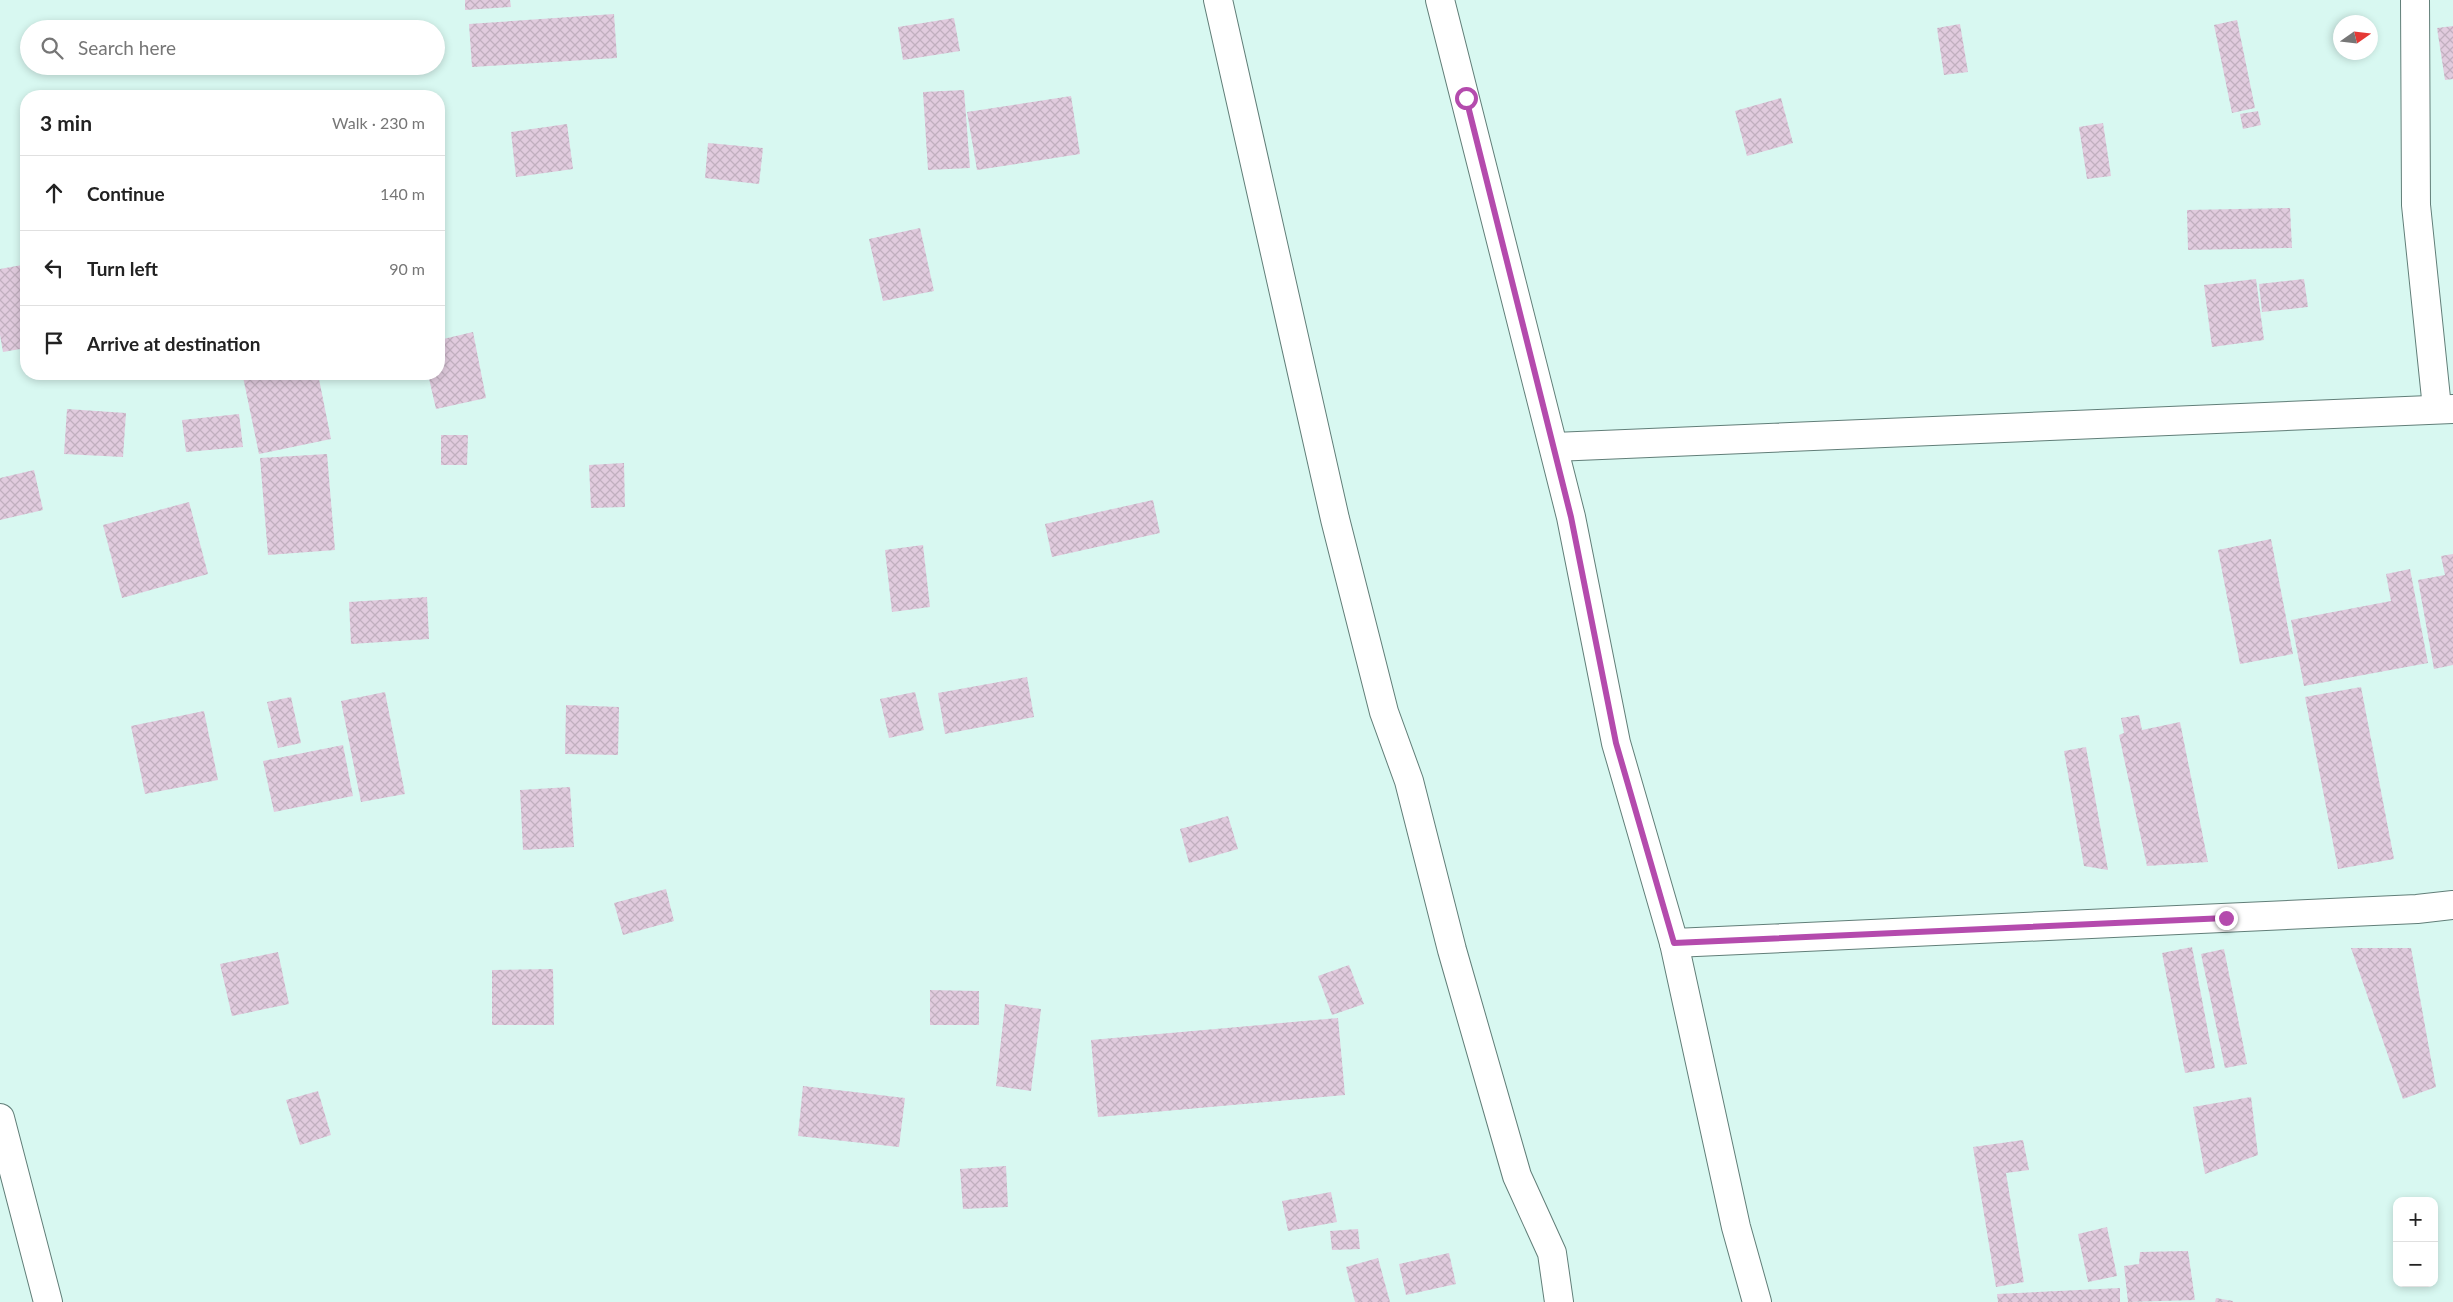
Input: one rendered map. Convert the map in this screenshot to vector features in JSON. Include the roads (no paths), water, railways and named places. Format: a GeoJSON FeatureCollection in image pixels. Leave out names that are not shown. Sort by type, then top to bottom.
{"type":"FeatureCollection","features":[{"type":"Feature","properties":{"kind":"street"},"geometry":{"type":"LineString","coordinates":[[1218,0],[1333,510],[1384,712],[1410,781],[1452,950],[1517,1176],[1552,1253],[1559,1302]]}},
{"type":"Feature","properties":{"kind":"street"},"geometry":{"type":"LineString","coordinates":[[1440,0],[1554,447],[1571,517],[1616,743],[1674,943],[1736,1227],[1757,1302]]}},
{"type":"Feature","properties":{"kind":"street"},"geometry":{"type":"LineString","coordinates":[[1554,447],[2445,408],[2416,205],[2415,0]]}},
{"type":"Feature","properties":{"kind":"street"},"geometry":{"type":"LineString","coordinates":[[1674,943],[2416,909],[2453,905]]}},
{"type":"Feature","properties":{"kind":"street"},"geometry":{"type":"LineString","coordinates":[[0,1118],[48,1302]]}}]}
